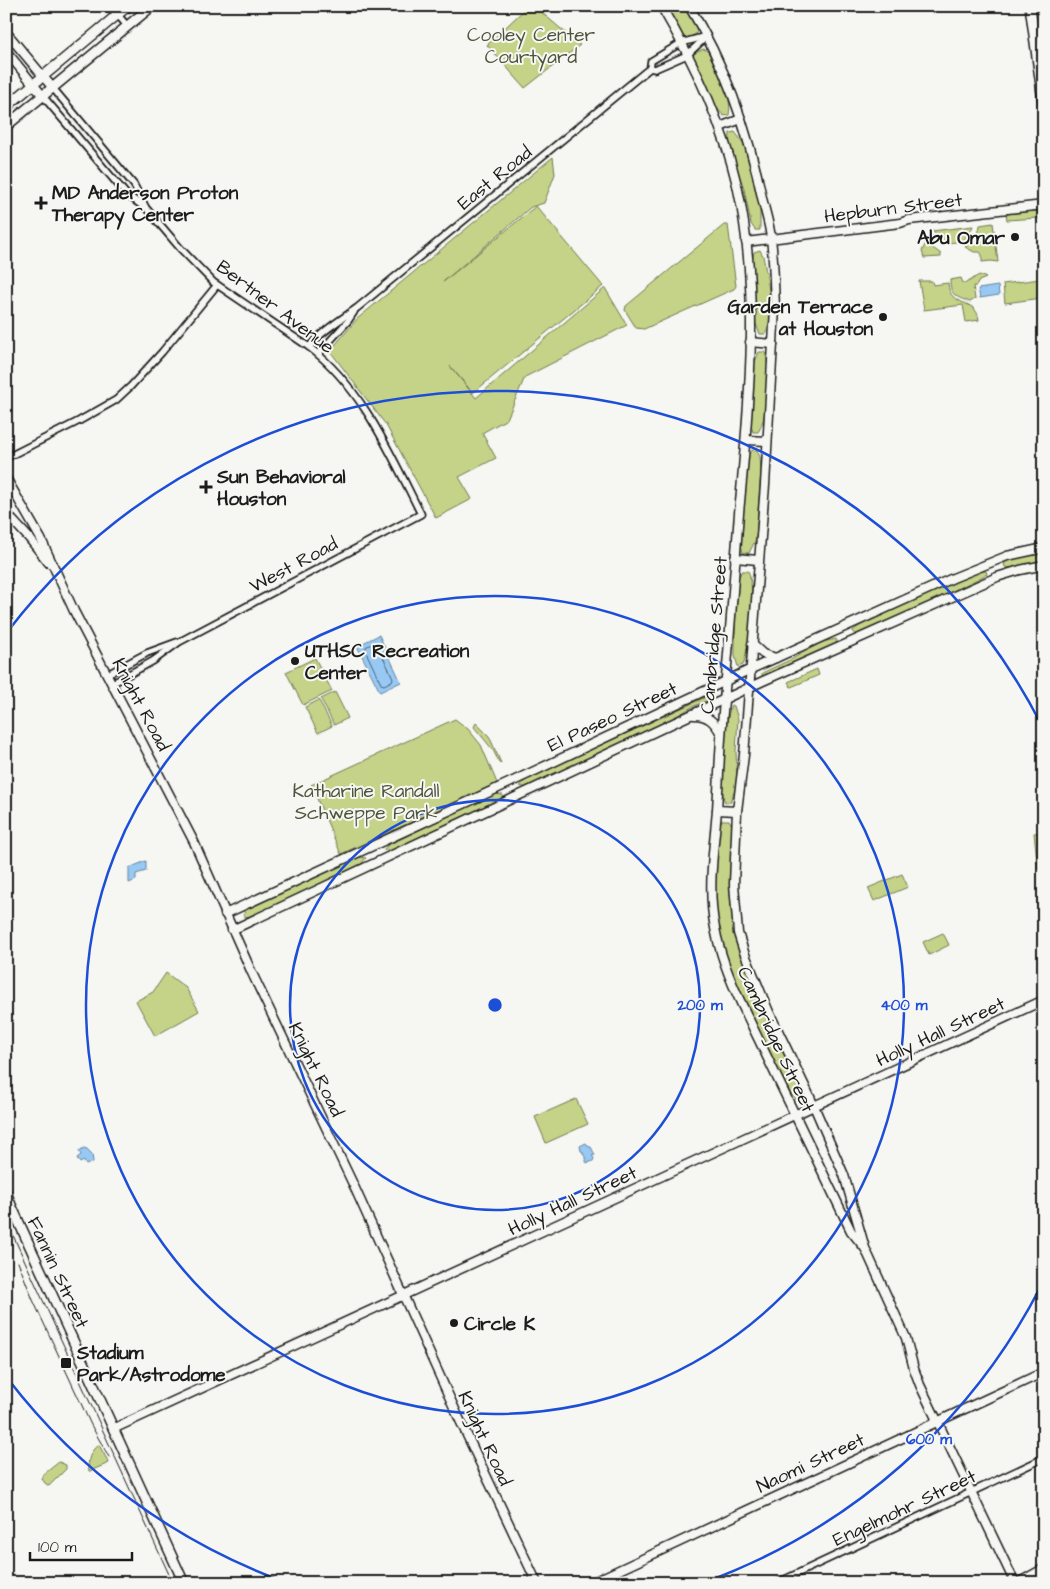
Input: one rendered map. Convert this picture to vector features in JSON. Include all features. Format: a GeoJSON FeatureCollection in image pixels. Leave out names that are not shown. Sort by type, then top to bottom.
{"type":"FeatureCollection","features":[{"type":"Feature","properties":{"kind":"main road"},"geometry":{"type":"LineString","coordinates":[[6,107],[128,6]]}},
{"type":"Feature","properties":{"kind":"main road"},"geometry":{"type":"LineString","coordinates":[[6,126],[152,6]]}},
{"type":"Feature","properties":{"kind":"main road"},"geometry":{"type":"LineString","coordinates":[[1030,6],[1044,108]]}},
{"type":"Feature","properties":{"kind":"main road","name":"Fannin Street"},"geometry":{"type":"LineString","coordinates":[[6,1192],[184,1583]]}},
{"type":"Feature","properties":{"kind":"main road"},"geometry":{"type":"LineString","coordinates":[[1018,1583],[1044,1569]]}},
{"type":"Feature","properties":{"kind":"street"},"geometry":{"type":"LineString","coordinates":[[107,6],[128,27]]}},
{"type":"Feature","properties":{"kind":"street","name":"Cambridge Street"},"geometry":{"type":"LineString","coordinates":[[661,6],[703,88],[720,128],[737,186],[746,242],[750,284],[746,440],[721,734],[712,871],[714,925],[727,973],[794,1116],[851,1231],[865,1248]]}},
{"type":"Feature","properties":{"kind":"street","name":"Cambridge Street"},"geometry":{"type":"LineString","coordinates":[[689,6],[707,36],[742,119],[756,167],[771,239],[775,308],[761,542],[758,560],[744,755],[737,811],[734,884],[738,933],[769,1012],[844,1175],[865,1248],[906,1338],[920,1385],[1015,1583]]}},
{"type":"Feature","properties":{"kind":"street","name":"Bertner Avenue"},"geometry":{"type":"LineString","coordinates":[[6,32],[134,184],[146,208],[180,248],[217,285],[318,354],[338,375],[363,406],[386,445],[421,514]]}},
{"type":"Feature","properties":{"kind":"street","name":"East Road"},"geometry":{"type":"LineString","coordinates":[[309,348],[316,339],[334,324],[357,308],[650,68],[651,61],[681,43],[707,36]]}},
{"type":"Feature","properties":{"kind":"street","name":"East Road"},"geometry":{"type":"LineString","coordinates":[[650,68],[655,69],[687,55],[707,36]]}},
{"type":"Feature","properties":{"kind":"street","name":"Bertner Avenue"},"geometry":{"type":"LineString","coordinates":[[6,51],[126,194],[146,208]]}},
{"type":"Feature","properties":{"kind":"street"},"geometry":{"type":"LineString","coordinates":[[720,128],[742,119]]}},
{"type":"Feature","properties":{"kind":"street","name":"Hepburn Street"},"geometry":{"type":"LineString","coordinates":[[746,242],[909,220],[1044,205]]}},
{"type":"Feature","properties":{"kind":"street"},"geometry":{"type":"LineString","coordinates":[[6,458],[80,421],[116,400],[162,352],[217,285]]}},
{"type":"Feature","properties":{"kind":"street","name":"East Road"},"geometry":{"type":"LineString","coordinates":[[318,354],[348,321],[357,308]]}},
{"type":"Feature","properties":{"kind":"street"},"geometry":{"type":"LineString","coordinates":[[750,342],[773,344]]}},
{"type":"Feature","properties":{"kind":"street"},"geometry":{"type":"LineString","coordinates":[[746,440],[768,442]]}},
{"type":"Feature","properties":{"kind":"street","name":"Knight Road"},"geometry":{"type":"LineString","coordinates":[[6,478],[42,539],[74,611],[194,842],[232,930],[353,1184],[507,1523],[537,1583]]}},
{"type":"Feature","properties":{"kind":"street","name":"Knight Road"},"geometry":{"type":"LineString","coordinates":[[6,513],[29,538],[58,575]]}},
{"type":"Feature","properties":{"kind":"street","name":"West Road"},"geometry":{"type":"LineString","coordinates":[[108,674],[147,653],[179,642],[421,514]]}},
{"type":"Feature","properties":{"kind":"street","name":"El Paseo Street"},"geometry":{"type":"LineString","coordinates":[[225,914],[726,680],[842,628],[990,562],[1007,556],[1044,548]]}},
{"type":"Feature","properties":{"kind":"street"},"geometry":{"type":"LineString","coordinates":[[736,558],[758,560]]}},
{"type":"Feature","properties":{"kind":"street"},"geometry":{"type":"LineString","coordinates":[[990,562],[997,576]]}},
{"type":"Feature","properties":{"kind":"street","name":"El Paseo Street"},"geometry":{"type":"LineString","coordinates":[[232,930],[848,642],[997,576],[1044,565]]}},
{"type":"Feature","properties":{"kind":"street"},"geometry":{"type":"LineString","coordinates":[[842,628],[848,642]]}},
{"type":"Feature","properties":{"kind":"street","name":"West Road"},"geometry":{"type":"LineString","coordinates":[[112,683],[153,662],[179,642]]}},
{"type":"Feature","properties":{"kind":"street"},"geometry":{"type":"LineString","coordinates":[[752,644],[763,654],[776,658]]}},
{"type":"Feature","properties":{"kind":"street"},"geometry":{"type":"LineString","coordinates":[[687,717],[698,715],[713,720],[721,734]]}},
{"type":"Feature","properties":{"kind":"street"},"geometry":{"type":"LineString","coordinates":[[509,783],[513,798]]}},
{"type":"Feature","properties":{"kind":"street"},"geometry":{"type":"LineString","coordinates":[[717,810],[737,811]]}},
{"type":"Feature","properties":{"kind":"street"},"geometry":{"type":"LineString","coordinates":[[374,846],[380,861]]}},
{"type":"Feature","properties":{"kind":"street","name":"Holly Hall Street"},"geometry":{"type":"LineString","coordinates":[[113,1429],[1044,1000]]}},
{"type":"Feature","properties":{"kind":"street","name":"Naomi Street"},"geometry":{"type":"LineString","coordinates":[[591,1583],[1044,1372]]}},
{"type":"Feature","properties":{"kind":"street","name":"Engelmohr Street"},"geometry":{"type":"LineString","coordinates":[[777,1583],[1044,1458]]}},
{"type":"Feature","properties":{"kind":"green space","name":"Cooley Center Courtyard"},"geometry":{"type":"Polygon","coordinates":[[[528,6],[534,6],[580,45],[525,88],[487,45],[528,6]]]}},
{"type":"Feature","properties":{"kind":"green space"},"geometry":{"type":"Polygon","coordinates":[[[665,6],[684,6],[697,29],[696,34],[687,38],[684,37],[665,6]]]}},
{"type":"Feature","properties":{"kind":"green space"},"geometry":{"type":"Polygon","coordinates":[[[1035,6],[1044,6],[1044,78],[1035,6]]]}},
{"type":"Feature","properties":{"kind":"green space"},"geometry":{"type":"Polygon","coordinates":[[[703,49],[709,53],[724,83],[729,99],[729,115],[724,116],[715,106],[693,56],[694,53],[703,49]]]}},
{"type":"Feature","properties":{"kind":"green space"},"geometry":{"type":"Polygon","coordinates":[[[735,132],[744,144],[753,175],[760,207],[760,230],[755,230],[751,224],[744,189],[729,148],[730,133],[735,132]]]}},
{"type":"Feature","properties":{"kind":"green space"},"geometry":{"type":"Polygon","coordinates":[[[553,157],[555,174],[544,203],[531,207],[443,282],[536,206],[603,286],[473,393],[450,366],[476,398],[605,288],[627,325],[525,377],[507,419],[482,433],[496,458],[459,477],[472,499],[436,518],[386,425],[330,351],[357,319],[553,157]]]}},
{"type":"Feature","properties":{"kind":"green space"},"geometry":{"type":"Polygon","coordinates":[[[1044,210],[1044,222],[1038,218],[1007,220],[1006,214],[1044,210]]]}},
{"type":"Feature","properties":{"kind":"green space"},"geometry":{"type":"Polygon","coordinates":[[[993,223],[998,262],[982,262],[980,252],[974,252],[965,247],[975,238],[980,225],[993,223]]]}},
{"type":"Feature","properties":{"kind":"green space"},"geometry":{"type":"Polygon","coordinates":[[[724,225],[728,225],[736,286],[734,289],[644,329],[636,328],[625,310],[626,306],[724,225]]]}},
{"type":"Feature","properties":{"kind":"green space"},"geometry":{"type":"Polygon","coordinates":[[[973,226],[966,238],[951,243],[946,243],[932,231],[973,226]]]}},
{"type":"Feature","properties":{"kind":"green space"},"geometry":{"type":"Polygon","coordinates":[[[926,243],[941,254],[941,257],[924,258],[922,251],[926,243]]]}},
{"type":"Feature","properties":{"kind":"green space"},"geometry":{"type":"Polygon","coordinates":[[[760,250],[763,256],[770,296],[770,318],[765,334],[760,334],[755,322],[752,261],[754,252],[760,250]]]}},
{"type":"Feature","properties":{"kind":"green space"},"geometry":{"type":"Polygon","coordinates":[[[980,275],[986,278],[979,281],[976,286],[973,286],[975,299],[970,302],[953,293],[950,280],[961,278],[963,283],[980,275]]]}},
{"type":"Feature","properties":{"kind":"green space"},"geometry":{"type":"Polygon","coordinates":[[[1040,279],[1042,298],[1005,303],[1003,284],[1040,279]]]}},
{"type":"Feature","properties":{"kind":"green space"},"geometry":{"type":"Polygon","coordinates":[[[919,281],[932,281],[933,285],[948,283],[953,297],[973,308],[979,320],[966,322],[963,305],[924,310],[919,281]]]}},
{"type":"Feature","properties":{"kind":"green space"},"geometry":{"type":"Polygon","coordinates":[[[759,352],[765,352],[768,381],[764,416],[758,432],[753,432],[750,423],[753,366],[759,352]]]}},
{"type":"Feature","properties":{"kind":"green space"},"geometry":{"type":"Polygon","coordinates":[[[752,450],[757,450],[760,457],[761,470],[756,539],[749,553],[743,553],[740,541],[748,455],[752,450]]]}},
{"type":"Feature","properties":{"kind":"green space"},"geometry":{"type":"Polygon","coordinates":[[[1044,552],[1044,561],[1011,568],[1005,567],[1004,564],[1009,560],[1044,552]]]}},
{"type":"Feature","properties":{"kind":"green space"},"geometry":{"type":"Polygon","coordinates":[[[742,571],[748,571],[752,601],[745,659],[743,665],[738,667],[735,656],[735,597],[736,581],[742,571]]]}},
{"type":"Feature","properties":{"kind":"green space"},"geometry":{"type":"Polygon","coordinates":[[[976,571],[986,571],[987,574],[868,631],[855,635],[852,631],[861,625],[976,571]]]}},
{"type":"Feature","properties":{"kind":"green space"},"geometry":{"type":"Polygon","coordinates":[[[836,639],[837,641],[834,646],[762,678],[762,673],[822,642],[836,639]]]}},
{"type":"Feature","properties":{"kind":"green space"},"geometry":{"type":"Polygon","coordinates":[[[315,658],[332,691],[303,705],[286,672],[315,658]]]}},
{"type":"Feature","properties":{"kind":"green space"},"geometry":{"type":"Polygon","coordinates":[[[817,669],[819,675],[791,687],[788,682],[817,669]]]}},
{"type":"Feature","properties":{"kind":"green space"},"geometry":{"type":"Polygon","coordinates":[[[335,692],[348,718],[334,725],[321,699],[335,692]]]}},
{"type":"Feature","properties":{"kind":"green space"},"geometry":{"type":"Polygon","coordinates":[[[710,695],[711,699],[692,707],[660,726],[527,788],[520,786],[535,775],[710,695]]]}},
{"type":"Feature","properties":{"kind":"green space"},"geometry":{"type":"Polygon","coordinates":[[[319,700],[332,726],[318,733],[305,707],[319,700]]]}},
{"type":"Feature","properties":{"kind":"green space"},"geometry":{"type":"Polygon","coordinates":[[[731,705],[734,706],[738,719],[737,774],[736,788],[730,802],[725,802],[722,769],[724,739],[731,705]]]}},
{"type":"Feature","properties":{"kind":"green space","name":"Katharine Randall Schweppe Park"},"geometry":{"type":"Polygon","coordinates":[[[455,719],[468,729],[481,745],[497,783],[341,854],[311,785],[455,719]]]}},
{"type":"Feature","properties":{"kind":"green space"},"geometry":{"type":"Polygon","coordinates":[[[476,723],[489,736],[500,764],[493,750],[474,727],[476,723]]]}},
{"type":"Feature","properties":{"kind":"green space"},"geometry":{"type":"Polygon","coordinates":[[[495,794],[503,795],[501,800],[393,850],[383,850],[388,845],[495,794]]]}},
{"type":"Feature","properties":{"kind":"green space"},"geometry":{"type":"Polygon","coordinates":[[[722,820],[729,820],[733,827],[734,840],[730,893],[732,918],[737,941],[749,976],[803,1093],[804,1099],[798,1101],[786,1087],[746,1009],[724,955],[716,918],[714,895],[719,826],[722,820]]]}},
{"type":"Feature","properties":{"kind":"green space"},"geometry":{"type":"Polygon","coordinates":[[[1044,832],[1044,868],[1038,869],[1034,833],[1044,832]]]}},
{"type":"Feature","properties":{"kind":"green space"},"geometry":{"type":"Polygon","coordinates":[[[360,857],[366,858],[361,864],[251,917],[243,916],[246,909],[360,857]]]}},
{"type":"Feature","properties":{"kind":"green space"},"geometry":{"type":"Polygon","coordinates":[[[902,874],[908,887],[874,901],[868,888],[902,874]]]}},
{"type":"Feature","properties":{"kind":"green space"},"geometry":{"type":"Polygon","coordinates":[[[943,933],[949,945],[929,955],[923,942],[943,933]]]}},
{"type":"Feature","properties":{"kind":"green space"},"geometry":{"type":"Polygon","coordinates":[[[166,973],[186,988],[199,1011],[155,1036],[136,1001],[153,992],[166,973]]]}},
{"type":"Feature","properties":{"kind":"green space"},"geometry":{"type":"Polygon","coordinates":[[[576,1099],[588,1124],[546,1143],[535,1117],[576,1099]]]}},
{"type":"Feature","properties":{"kind":"green space"},"geometry":{"type":"Polygon","coordinates":[[[98,1445],[109,1463],[89,1471],[90,1456],[98,1445]]]}},
{"type":"Feature","properties":{"kind":"green space"},"geometry":{"type":"Polygon","coordinates":[[[59,1462],[66,1465],[66,1469],[49,1486],[42,1479],[44,1474],[59,1462]]]}},
{"type":"Feature","properties":{"kind":"water"},"geometry":{"type":"Polygon","coordinates":[[[998,286],[999,295],[980,298],[978,289],[998,286]]]}},
{"type":"Feature","properties":{"kind":"water"},"geometry":{"type":"Polygon","coordinates":[[[379,635],[401,682],[380,692],[357,646],[379,635]]]}},
{"type":"Feature","properties":{"kind":"water"},"geometry":{"type":"Polygon","coordinates":[[[146,861],[146,871],[136,874],[136,880],[129,883],[129,868],[146,861]]]}},
{"type":"Feature","properties":{"kind":"water"},"geometry":{"type":"Polygon","coordinates":[[[586,1143],[591,1147],[595,1155],[592,1156],[594,1158],[593,1161],[588,1163],[580,1146],[586,1143]]]}},
{"type":"Feature","properties":{"kind":"water"},"geometry":{"type":"Polygon","coordinates":[[[84,1148],[92,1154],[93,1162],[86,1165],[84,1161],[80,1163],[77,1158],[81,1155],[79,1151],[84,1148]]]}},
{"type":"Feature","properties":{"kind":"tram line"},"geometry":{"type":"LineString","coordinates":[[6,1220],[173,1583]]}},
{"type":"Feature","properties":{"kind":"tram line"},"geometry":{"type":"LineString","coordinates":[[18,1262],[33,1300],[91,1425],[109,1457]]}},
{"type":"Feature","properties":{"kind":"place","name":"MD Anderson Proton Therapy Center"},"geometry":{"type":"Point","coordinates":[41,203]}},
{"type":"Feature","properties":{"kind":"place","name":"Abu Omar"},"geometry":{"type":"Point","coordinates":[1015,237]}},
{"type":"Feature","properties":{"kind":"place","name":"Garden Terrace at Houston"},"geometry":{"type":"Point","coordinates":[883,317]}},
{"type":"Feature","properties":{"kind":"place","name":"Sun Behavioral Houston"},"geometry":{"type":"Point","coordinates":[206,487]}},
{"type":"Feature","properties":{"kind":"place","name":"UTHSC Recreation Center"},"geometry":{"type":"Point","coordinates":[295,661]}},
{"type":"Feature","properties":{"kind":"place","name":"Circle K"},"geometry":{"type":"Point","coordinates":[454,1323]}},
{"type":"Feature","properties":{"kind":"place","name":"Stadium Park/Astrodome"},"geometry":{"type":"Point","coordinates":[66,1363]}}]}
